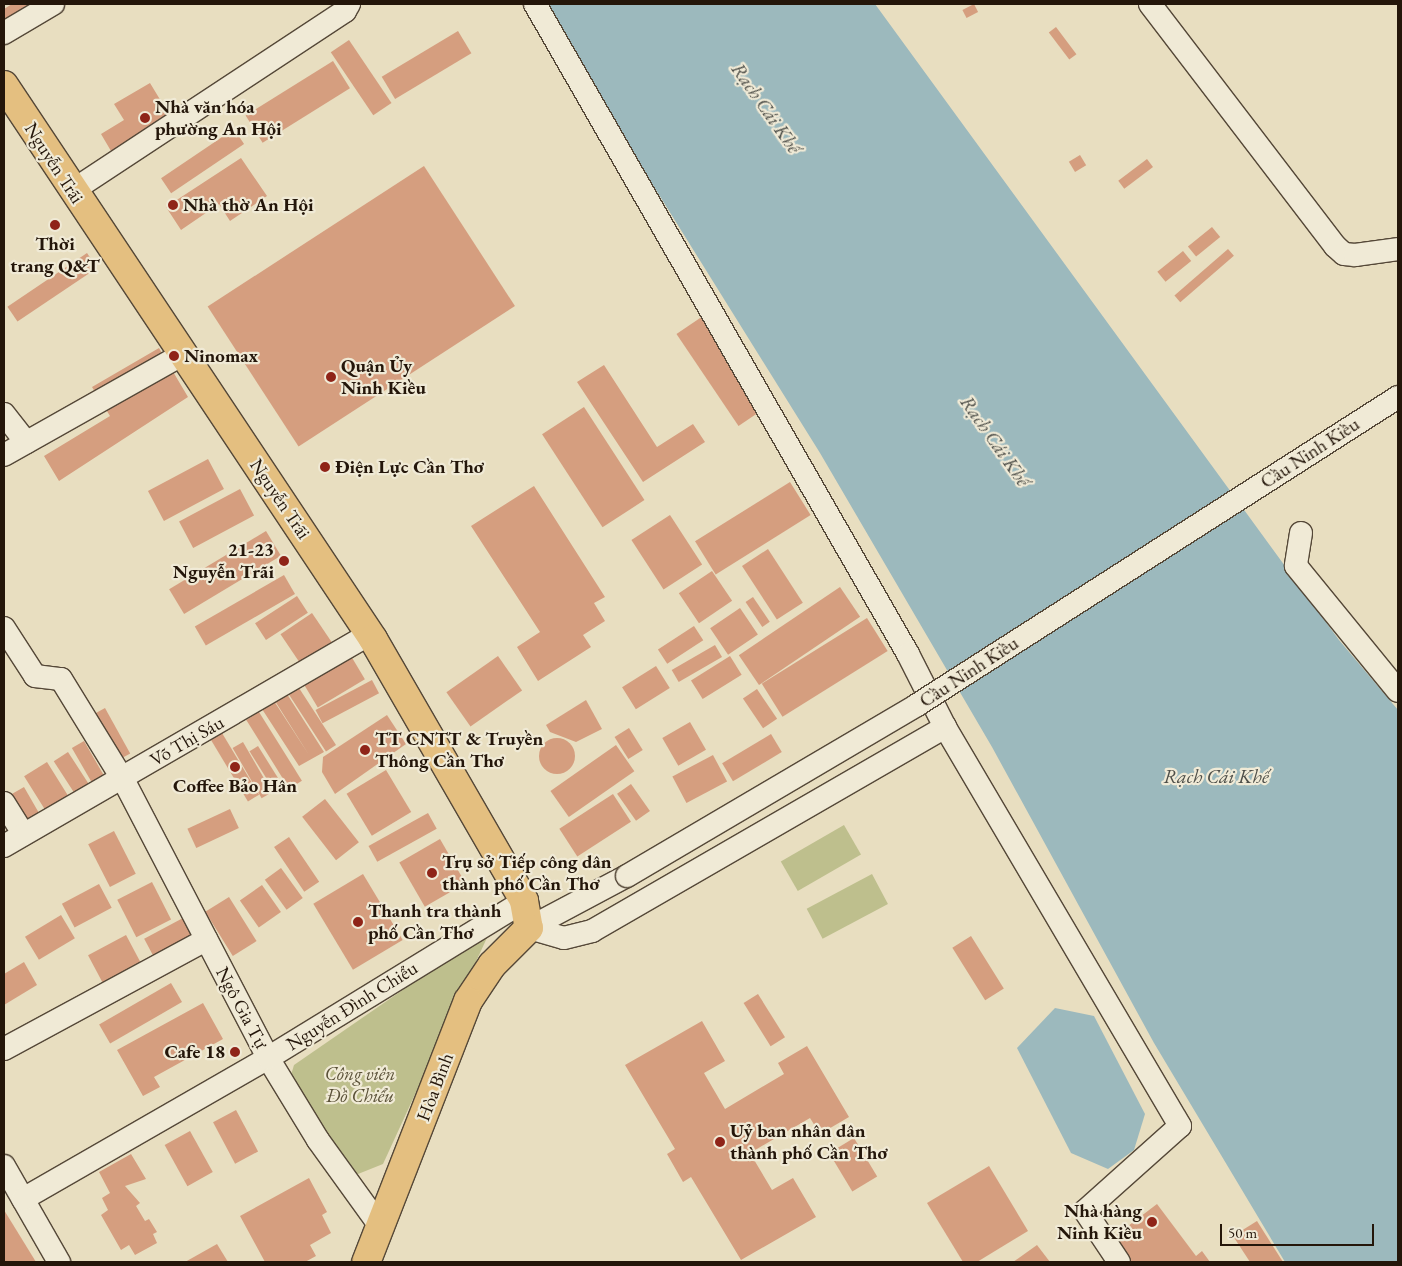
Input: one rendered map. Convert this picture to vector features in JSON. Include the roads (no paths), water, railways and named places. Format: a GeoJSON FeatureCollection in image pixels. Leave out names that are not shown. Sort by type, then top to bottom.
{"type":"FeatureCollection","features":[{"type":"Feature","properties":{"kind":"main road","name":"Nguyễn Trãi"},"geometry":{"type":"LineString","coordinates":[[4,85],[72,191],[370,634],[524,901],[529,928]]}},
{"type":"Feature","properties":{"kind":"main road","name":"Hòa Bình"},"geometry":{"type":"LineString","coordinates":[[366,1262],[468,1001],[492,965],[529,928]]}},
{"type":"Feature","properties":{"kind":"street"},"geometry":{"type":"LineString","coordinates":[[4,33],[52,4]]}},
{"type":"Feature","properties":{"kind":"street"},"geometry":{"type":"LineString","coordinates":[[72,191],[346,11],[349,4]]}},
{"type":"Feature","properties":{"kind":"street"},"geometry":{"type":"LineString","coordinates":[[535,4],[908,654],[945,727],[1180,1126],[1086,1211],[1119,1262]]}},
{"type":"Feature","properties":{"kind":"street"},"geometry":{"type":"LineString","coordinates":[[1150,4],[1335,246],[1344,254],[1355,255],[1398,250]]}},
{"type":"Feature","properties":{"kind":"street"},"geometry":{"type":"LineString","coordinates":[[4,455],[183,354]]}},
{"type":"Feature","properties":{"kind":"street","name":"Cầu Ninh Kiều"},"geometry":{"type":"LineString","coordinates":[[529,928],[627,876],[917,705],[1398,397]]}},
{"type":"Feature","properties":{"kind":"street"},"geometry":{"type":"LineString","coordinates":[[4,414],[26,442]]}},
{"type":"Feature","properties":{"kind":"street"},"geometry":{"type":"LineString","coordinates":[[1301,533],[1296,566],[1398,691]]}},
{"type":"Feature","properties":{"kind":"street","name":"Ngô Gia Tự"},"geometry":{"type":"LineString","coordinates":[[4,628],[35,676],[61,679],[122,779],[268,1058],[318,1140],[380,1226]]}},
{"type":"Feature","properties":{"kind":"street","name":"Võ Thị Sáu"},"geometry":{"type":"LineString","coordinates":[[4,846],[370,634]]}},
{"type":"Feature","properties":{"kind":"street"},"geometry":{"type":"LineString","coordinates":[[529,928],[564,938],[592,931],[945,727]]}},
{"type":"Feature","properties":{"kind":"street"},"geometry":{"type":"LineString","coordinates":[[4,803],[23,834]]}},
{"type":"Feature","properties":{"kind":"street","name":"Nguyễn Đình Chiểu"},"geometry":{"type":"LineString","coordinates":[[23,1199],[268,1058],[524,901]]}},
{"type":"Feature","properties":{"kind":"street"},"geometry":{"type":"LineString","coordinates":[[4,1049],[206,940]]}},
{"type":"Feature","properties":{"kind":"street"},"geometry":{"type":"LineString","coordinates":[[4,1166],[59,1262]]}},
{"type":"Feature","properties":{"kind":"water","name":"Rạch Cái Khế"},"geometry":{"type":"Polygon","coordinates":[[[540,4],[875,4],[1339,640],[1398,710],[1398,1262],[1285,1262],[1154,1043],[992,747],[820,453],[540,4]]]}},
{"type":"Feature","properties":{"kind":"water"},"geometry":{"type":"Polygon","coordinates":[[[1055,1008],[1094,1016],[1145,1114],[1134,1150],[1108,1169],[1071,1153],[1017,1048],[1055,1008]]]}},
{"type":"Feature","properties":{"kind":"place","name":"Nhà văn hóa phường An Hội"},"geometry":{"type":"Point","coordinates":[145,118]}},
{"type":"Feature","properties":{"kind":"place","name":"Nhà thờ An Hội"},"geometry":{"type":"Point","coordinates":[173,205]}},
{"type":"Feature","properties":{"kind":"place","name":"Thời trang Q&T"},"geometry":{"type":"Point","coordinates":[55,225]}},
{"type":"Feature","properties":{"kind":"place","name":"Ninomax"},"geometry":{"type":"Point","coordinates":[174,356]}},
{"type":"Feature","properties":{"kind":"place","name":"Quận Ủy Ninh Kiều"},"geometry":{"type":"Point","coordinates":[331,377]}},
{"type":"Feature","properties":{"kind":"place","name":"Điện Lực Cần Thơ"},"geometry":{"type":"Point","coordinates":[325,467]}},
{"type":"Feature","properties":{"kind":"place","name":"21-23 Nguyễn Trãi"},"geometry":{"type":"Point","coordinates":[284,561]}},
{"type":"Feature","properties":{"kind":"place","name":"TT CNTT & Truyền Thông Cần Thơ"},"geometry":{"type":"Point","coordinates":[365,750]}},
{"type":"Feature","properties":{"kind":"place","name":"Coffee Bảo Hân"},"geometry":{"type":"Point","coordinates":[235,767]}},
{"type":"Feature","properties":{"kind":"place","name":"Trụ sở Tiếp công dân thành phố Cần Thơ"},"geometry":{"type":"Point","coordinates":[432,873]}},
{"type":"Feature","properties":{"kind":"place","name":"Thanh tra thành phố Cần Thơ"},"geometry":{"type":"Point","coordinates":[358,922]}},
{"type":"Feature","properties":{"kind":"place","name":"Cafe 18"},"geometry":{"type":"Point","coordinates":[235,1052]}},
{"type":"Feature","properties":{"kind":"place","name":"Uỷ ban nhân dân thành phố Cần Thơ"},"geometry":{"type":"Point","coordinates":[720,1142]}},
{"type":"Feature","properties":{"kind":"place","name":"Nhà hàng Ninh Kiều"},"geometry":{"type":"Point","coordinates":[1152,1222]}},
{"type":"Feature","properties":{"kind":"park label","name":"Công viên Đồ Chiểu"},"geometry":{"type":"Point","coordinates":[360,1085]}}]}
